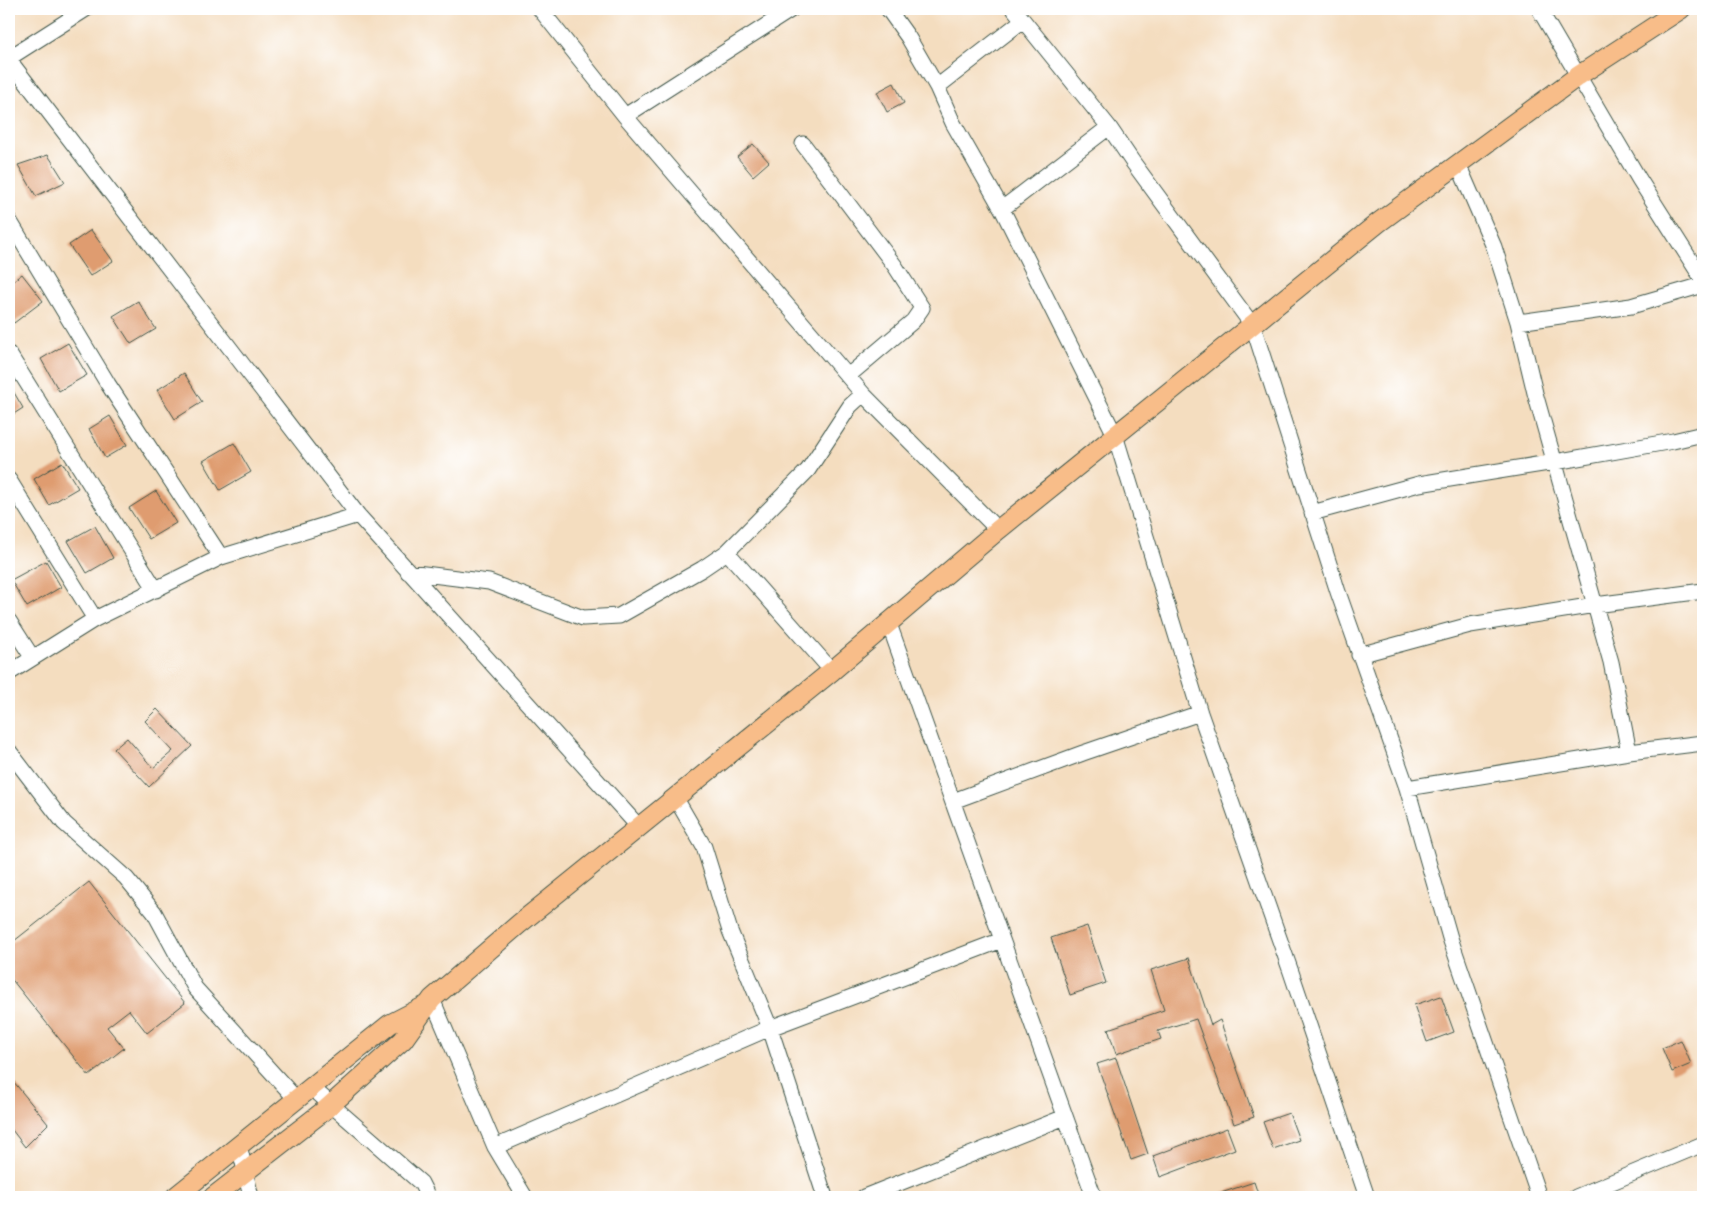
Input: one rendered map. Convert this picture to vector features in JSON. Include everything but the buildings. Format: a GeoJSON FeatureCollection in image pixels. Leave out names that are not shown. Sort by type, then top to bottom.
{"type":"FeatureCollection","features":[{"type":"Feature","properties":{"kind":"main road"},"geometry":{"type":"LineString","coordinates":[[175,1197],[390,1024],[430,1002],[638,826],[832,671],[888,621],[998,530],[1364,235],[1578,76],[1681,9]]}},
{"type":"Feature","properties":{"kind":"main road"},"geometry":{"type":"LineString","coordinates":[[213,1197],[244,1171],[309,1123],[403,1040],[430,1002]]}},
{"type":"Feature","properties":{"kind":"street"},"geometry":{"type":"LineString","coordinates":[[86,9],[9,59],[358,515],[638,826]]}},
{"type":"Feature","properties":{"kind":"street"},"geometry":{"type":"LineString","coordinates":[[540,9],[625,116],[863,394],[998,530]]}},
{"type":"Feature","properties":{"kind":"street"},"geometry":{"type":"LineString","coordinates":[[625,116],[792,9]]}},
{"type":"Feature","properties":{"kind":"street"},"geometry":{"type":"LineString","coordinates":[[888,9],[908,37],[936,87],[953,123],[1002,209],[1115,435],[1200,713],[1291,972],[1367,1197]]}},
{"type":"Feature","properties":{"kind":"street"},"geometry":{"type":"LineString","coordinates":[[1539,9],[1639,179],[1703,280]]}},
{"type":"Feature","properties":{"kind":"street"},"geometry":{"type":"LineString","coordinates":[[936,87],[1018,15],[1110,127],[1132,161],[1253,326],[1359,655],[1407,788],[1450,938],[1539,1197]]}},
{"type":"Feature","properties":{"kind":"street"},"geometry":{"type":"LineString","coordinates":[[1002,209],[1110,127]]}},
{"type":"Feature","properties":{"kind":"street"},"geometry":{"type":"LineString","coordinates":[[803,144],[895,266],[922,308],[913,321],[848,376]]}},
{"type":"Feature","properties":{"kind":"street"},"geometry":{"type":"LineString","coordinates":[[1458,164],[1494,247],[1518,322],[1554,462],[1611,662],[1629,752]]}},
{"type":"Feature","properties":{"kind":"street"},"geometry":{"type":"LineString","coordinates":[[9,220],[108,384],[221,557]]}},
{"type":"Feature","properties":{"kind":"street"},"geometry":{"type":"LineString","coordinates":[[1518,322],[1632,306],[1703,285]]}},
{"type":"Feature","properties":{"kind":"street"},"geometry":{"type":"LineString","coordinates":[[9,354],[156,590]]}},
{"type":"Feature","properties":{"kind":"street"},"geometry":{"type":"LineString","coordinates":[[408,572],[489,582],[583,618],[619,616],[702,569],[726,552],[808,470],[850,406],[863,394]]}},
{"type":"Feature","properties":{"kind":"street"},"geometry":{"type":"LineString","coordinates":[[1312,513],[1419,484],[1554,462],[1703,434]]}},
{"type":"Feature","properties":{"kind":"street"},"geometry":{"type":"LineString","coordinates":[[9,480],[95,619]]}},
{"type":"Feature","properties":{"kind":"street"},"geometry":{"type":"LineString","coordinates":[[9,673],[95,619],[221,557],[358,515]]}},
{"type":"Feature","properties":{"kind":"street"},"geometry":{"type":"LineString","coordinates":[[726,552],[832,671]]}},
{"type":"Feature","properties":{"kind":"street"},"geometry":{"type":"LineString","coordinates":[[1359,655],[1470,625],[1595,605],[1703,591]]}},
{"type":"Feature","properties":{"kind":"street"},"geometry":{"type":"LineString","coordinates":[[888,621],[1094,1197]]}},
{"type":"Feature","properties":{"kind":"street"},"geometry":{"type":"LineString","coordinates":[[9,622],[32,657]]}},
{"type":"Feature","properties":{"kind":"street"},"geometry":{"type":"LineString","coordinates":[[953,802],[1084,753],[1200,713]]}},
{"type":"Feature","properties":{"kind":"street"},"geometry":{"type":"LineString","coordinates":[[1407,788],[1629,752],[1703,743]]}},
{"type":"Feature","properties":{"kind":"street"},"geometry":{"type":"LineString","coordinates":[[9,751],[64,823],[126,878],[154,912],[195,988],[297,1100]]}},
{"type":"Feature","properties":{"kind":"street"},"geometry":{"type":"LineString","coordinates":[[675,797],[704,847],[730,931],[770,1028],[826,1197]]}},
{"type":"Feature","properties":{"kind":"street"},"geometry":{"type":"LineString","coordinates":[[495,1147],[770,1028],[1002,940]]}},
{"type":"Feature","properties":{"kind":"street"},"geometry":{"type":"LineString","coordinates":[[430,1002],[495,1147],[526,1197]]}},
{"type":"Feature","properties":{"kind":"street"},"geometry":{"type":"LineString","coordinates":[[311,1087],[422,1183],[428,1197]]}},
{"type":"Feature","properties":{"kind":"street"},"geometry":{"type":"LineString","coordinates":[[864,1197],[1065,1117]]}},
{"type":"Feature","properties":{"kind":"street"},"geometry":{"type":"LineString","coordinates":[[1576,1197],[1703,1144]]}},
{"type":"Feature","properties":{"kind":"street"},"geometry":{"type":"LineString","coordinates":[[239,1146],[251,1197]]}}]}
